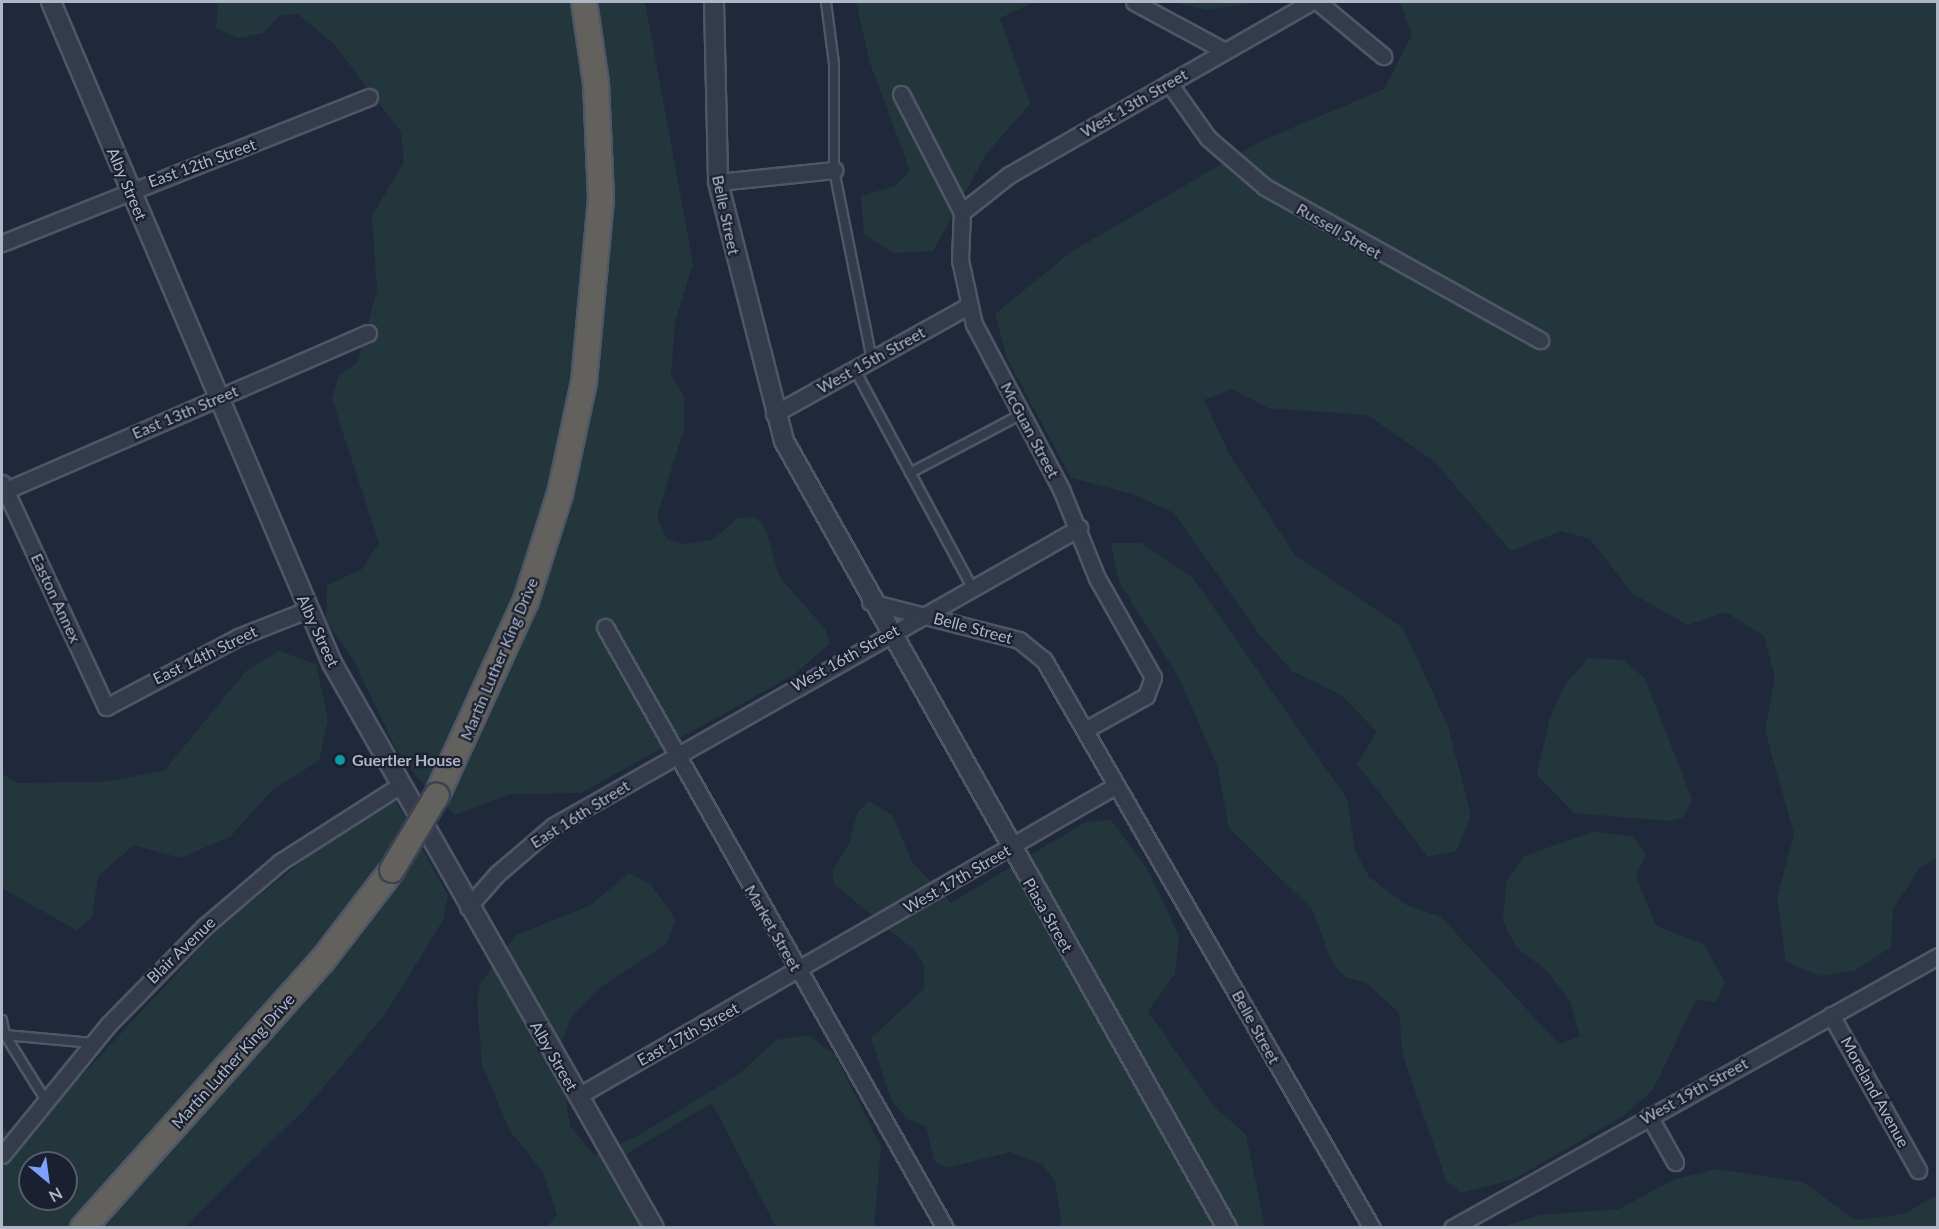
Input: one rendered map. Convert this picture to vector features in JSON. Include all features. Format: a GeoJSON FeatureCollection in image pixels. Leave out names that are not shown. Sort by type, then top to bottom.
{"type":"FeatureCollection","features":[{"type":"Feature","properties":{"kind":"highway","name":"Martin Luther King Drive"},"geometry":{"type":"LineString","coordinates":[[83,1227],[322,961],[392,870],[437,795],[526,601],[560,494],[584,382],[601,198],[597,83],[584,2]]}},
{"type":"Feature","properties":{"kind":"street","name":"Alby Street"},"geometry":{"type":"LineString","coordinates":[[51,2],[307,610],[399,786],[654,1227]]}},
{"type":"Feature","properties":{"kind":"street","name":"Belle Street"},"geometry":{"type":"LineString","coordinates":[[714,2],[718,182],[774,414],[870,602],[922,614],[1033,648],[1085,730],[1115,786],[1372,1227]]}},
{"type":"Feature","properties":{"kind":"street"},"geometry":{"type":"LineString","coordinates":[[1134,2],[1225,51]]}},
{"type":"Feature","properties":{"kind":"street","name":"West 13th Street"},"geometry":{"type":"LineString","coordinates":[[962,212],[1010,175],[1311,2]]}},
{"type":"Feature","properties":{"kind":"street"},"geometry":{"type":"LineString","coordinates":[[1318,2],[1383,56]]}},
{"type":"Feature","properties":{"kind":"street","name":"Russell Street"},"geometry":{"type":"LineString","coordinates":[[1169,83],[1208,138],[1265,187],[1540,340]]}},
{"type":"Feature","properties":{"kind":"street"},"geometry":{"type":"LineString","coordinates":[[901,94],[962,212]]}},
{"type":"Feature","properties":{"kind":"street","name":"East 12th Street"},"geometry":{"type":"LineString","coordinates":[[2,243],[129,189],[369,97]]}},
{"type":"Feature","properties":{"kind":"street"},"geometry":{"type":"LineString","coordinates":[[718,182],[834,170]]}},
{"type":"Feature","properties":{"kind":"street","name":"McGuan Street"},"geometry":{"type":"LineString","coordinates":[[962,212],[960,250],[968,306],[1079,528],[1097,578],[1137,642],[1153,684],[1146,696],[1085,730]]}},
{"type":"Feature","properties":{"kind":"street","name":"West 15th Street"},"geometry":{"type":"LineString","coordinates":[[774,414],[968,306]]}},
{"type":"Feature","properties":{"kind":"street","name":"East 13th Street"},"geometry":{"type":"LineString","coordinates":[[3,489],[368,333]]}},
{"type":"Feature","properties":{"kind":"street","name":"Easton Annex"},"geometry":{"type":"LineString","coordinates":[[3,489],[106,706]]}},
{"type":"Feature","properties":{"kind":"street","name":"West 16th Street"},"geometry":{"type":"LineString","coordinates":[[675,756],[922,614],[1079,528]]}},
{"type":"Feature","properties":{"kind":"street","name":"Piasa Street"},"geometry":{"type":"LineString","coordinates":[[870,602],[1227,1227]]}},
{"type":"Feature","properties":{"kind":"street","name":"East 14th Street"},"geometry":{"type":"LineString","coordinates":[[106,706],[238,637],[307,610]]}},
{"type":"Feature","properties":{"kind":"street","name":"Market Street"},"geometry":{"type":"LineString","coordinates":[[605,627],[675,756],[945,1227]]}},
{"type":"Feature","properties":{"kind":"street","name":"East 16th Street"},"geometry":{"type":"LineString","coordinates":[[468,907],[531,842],[675,756]]}},
{"type":"Feature","properties":{"kind":"street","name":"Blair Avenue"},"geometry":{"type":"LineString","coordinates":[[2,1155],[45,1099],[159,971],[246,889],[399,786]]}},
{"type":"Feature","properties":{"kind":"street","name":"West 17th Street"},"geometry":{"type":"LineString","coordinates":[[799,972],[1115,786]]}},
{"type":"Feature","properties":{"kind":"street","name":"West 19th Street"},"geometry":{"type":"LineString","coordinates":[[1452,1227],[1938,956]]}},
{"type":"Feature","properties":{"kind":"street","name":"East 17th Street"},"geometry":{"type":"LineString","coordinates":[[578,1096],[799,972]]}},
{"type":"Feature","properties":{"kind":"street","name":"Moreland Avenue"},"geometry":{"type":"LineString","coordinates":[[1831,1015],[1918,1170]]}},
{"type":"Feature","properties":{"kind":"street"},"geometry":{"type":"LineString","coordinates":[[1649,1116],[1675,1162]]}},
{"type":"Feature","properties":{"kind":"lane"},"geometry":{"type":"LineString","coordinates":[[826,2],[834,64],[834,170],[872,360]]}},
{"type":"Feature","properties":{"kind":"lane"},"geometry":{"type":"LineString","coordinates":[[855,370],[972,586]]}},
{"type":"Feature","properties":{"kind":"lane"},"geometry":{"type":"LineString","coordinates":[[910,473],[1022,414]]}},
{"type":"Feature","properties":{"kind":"lane"},"geometry":{"type":"LineString","coordinates":[[2,1020],[5,1035],[45,1099]]}},
{"type":"Feature","properties":{"kind":"lane"},"geometry":{"type":"LineString","coordinates":[[5,1035],[93,1043]]}},
{"type":"Feature","properties":{"kind":"shaded area"},"geometry":{"type":"Polygon","coordinates":[[[218,2],[645,2],[693,264],[675,322],[671,376],[684,396],[684,429],[657,516],[667,539],[684,544],[712,540],[738,518],[755,517],[766,529],[779,576],[825,629],[830,643],[795,674],[581,793],[510,794],[455,815],[417,777],[396,749],[354,661],[326,621],[327,585],[361,570],[379,543],[332,399],[339,375],[358,362],[377,290],[372,216],[404,162],[401,132],[335,45],[298,14],[279,16],[263,33],[238,38],[216,28],[218,2]]]}},
{"type":"Feature","properties":{"kind":"shaded area"},"geometry":{"type":"Polygon","coordinates":[[[856,2],[1035,2],[1000,18],[1030,104],[986,154],[933,251],[893,253],[864,234],[861,196],[895,186],[910,171],[870,63],[856,2]]]}},
{"type":"Feature","properties":{"kind":"shaded area"},"geometry":{"type":"Polygon","coordinates":[[[1172,2],[1260,2],[1207,10],[1172,2]]]}},
{"type":"Feature","properties":{"kind":"shaded area"},"geometry":{"type":"Polygon","coordinates":[[[1400,2],[1937,2],[1938,857],[1920,868],[1893,909],[1891,947],[1854,971],[1820,976],[1786,962],[1777,897],[1794,834],[1765,730],[1775,678],[1764,636],[1726,612],[1687,625],[1632,593],[1590,539],[1561,531],[1511,551],[1434,461],[1367,415],[1268,408],[1232,389],[1204,400],[1229,454],[1295,555],[1403,628],[1448,726],[1471,816],[1456,851],[1428,857],[1357,764],[1377,732],[1341,695],[1292,671],[1260,635],[1174,513],[1133,494],[1071,478],[1007,358],[995,314],[1071,252],[1261,141],[1384,89],[1412,35],[1400,2]]]}},
{"type":"Feature","properties":{"kind":"shaded area"},"geometry":{"type":"Polygon","coordinates":[[[1111,543],[1141,543],[1193,578],[1347,799],[1355,850],[1369,877],[1408,906],[1441,917],[1559,1044],[1580,1036],[1570,1001],[1546,970],[1516,947],[1503,921],[1506,882],[1524,856],[1593,832],[1632,836],[1646,853],[1636,877],[1656,926],[1704,944],[1725,983],[1716,1002],[1696,1000],[1653,1090],[1623,1116],[1514,1179],[1461,1193],[1446,1180],[1403,1056],[1399,1013],[1367,983],[1345,977],[1331,960],[1312,909],[1229,828],[1217,765],[1178,676],[1119,582],[1111,543]]]}},
{"type":"Feature","properties":{"kind":"shaded area"},"geometry":{"type":"Polygon","coordinates":[[[279,651],[316,664],[328,719],[319,761],[273,789],[230,837],[180,858],[134,845],[98,876],[92,917],[76,930],[2,888],[2,774],[17,783],[102,782],[164,771],[246,671],[279,651]]]}},
{"type":"Feature","properties":{"kind":"shaded area"},"geometry":{"type":"Polygon","coordinates":[[[1588,658],[1624,660],[1645,679],[1692,799],[1683,817],[1669,821],[1574,813],[1537,775],[1550,717],[1565,685],[1588,658]]]}},
{"type":"Feature","properties":{"kind":"shaded area"},"geometry":{"type":"Polygon","coordinates":[[[869,801],[892,815],[912,862],[951,903],[1086,822],[1111,820],[1148,870],[1179,936],[1175,974],[1148,1011],[1212,1104],[1246,1135],[1265,1227],[1062,1227],[1055,1181],[1042,1164],[1010,1152],[946,1168],[935,1162],[926,1126],[908,1119],[892,1102],[871,1038],[924,989],[924,965],[915,951],[834,884],[832,871],[849,844],[857,813],[869,801]]]}},
{"type":"Feature","properties":{"kind":"shaded area"},"geometry":{"type":"Polygon","coordinates":[[[396,802],[448,896],[443,920],[386,1013],[306,1108],[184,1227],[2,1227],[2,1128],[21,1141],[217,930],[306,858],[375,809],[396,802]]]}},
{"type":"Feature","properties":{"kind":"shaded area"},"geometry":{"type":"Polygon","coordinates":[[[629,873],[651,885],[676,920],[666,944],[598,989],[571,1017],[559,1049],[570,1126],[594,1155],[634,1138],[739,1074],[776,1040],[809,1035],[835,1055],[881,1147],[874,1227],[776,1227],[712,1103],[620,1158],[661,1227],[547,1227],[557,1215],[543,1172],[510,1131],[482,1065],[477,999],[480,984],[516,935],[591,905],[629,873]]]}},
{"type":"Feature","properties":{"kind":"shaded area"},"geometry":{"type":"Polygon","coordinates":[[[1717,1169],[1803,1182],[1855,1220],[1904,1214],[1937,1195],[1937,1227],[1501,1227],[1541,1215],[1619,1209],[1673,1180],[1717,1169]]]}},
{"type":"Feature","properties":{"kind":"place","name":"Guertler House"},"geometry":{"type":"Point","coordinates":[340,760]}}]}
